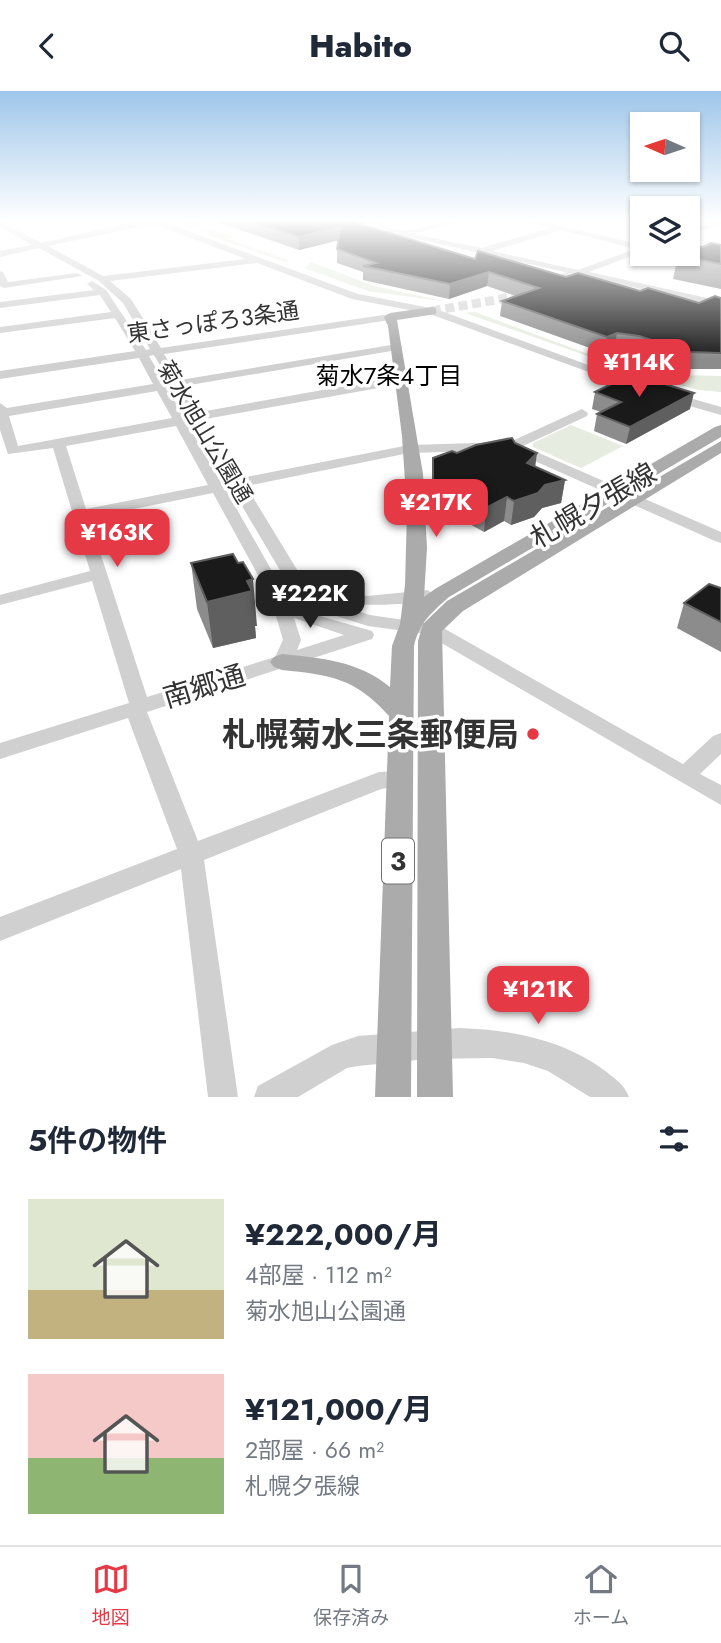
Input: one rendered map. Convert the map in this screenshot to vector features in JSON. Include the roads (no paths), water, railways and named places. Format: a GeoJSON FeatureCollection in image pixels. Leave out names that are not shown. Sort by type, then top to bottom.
{"type":"FeatureCollection","features":[{"type":"Feature","properties":{"kind":"main road","name":"東さっぽろ3条通"},"geometry":{"type":"LineString","coordinates":[[390,317],[432,311]]}},
{"type":"Feature","properties":{"kind":"main road"},"geometry":{"type":"LineString","coordinates":[[390,317],[397,347],[416,502],[415,597],[420,628]]}},
{"type":"Feature","properties":{"kind":"main road","name":"札幌夕張線"},"geometry":{"type":"LineString","coordinates":[[393,1097],[403,646],[420,628],[625,495],[721,429]]}},
{"type":"Feature","properties":{"kind":"main road","name":"札幌夕張線"},"geometry":{"type":"LineString","coordinates":[[420,628],[426,604],[442,593],[721,446]]}},
{"type":"Feature","properties":{"kind":"main road","name":"3"},"geometry":{"type":"LineString","coordinates":[[420,628],[429,641],[435,1097]]}},
{"type":"Feature","properties":{"kind":"main road"},"geometry":{"type":"LineString","coordinates":[[282,662],[327,667],[356,675],[377,686],[401,713]]}},
{"type":"Feature","properties":{"kind":"street","name":"菊水旭山公園通"},"geometry":{"type":"LineString","coordinates":[[61,266],[76,276],[102,286],[119,314],[177,384],[300,589],[317,604],[368,620],[420,628]]}},
{"type":"Feature","properties":{"kind":"street","name":"菊水旭山公園通"},"geometry":{"type":"LineString","coordinates":[[67,266],[127,302],[150,353],[160,387],[278,597],[287,607],[303,616],[365,635]]}},
{"type":"Feature","properties":{"kind":"street"},"geometry":{"type":"LineString","coordinates":[[0,306],[222,266]]}},
{"type":"Feature","properties":{"kind":"street"},"geometry":{"type":"LineString","coordinates":[[274,266],[356,297],[432,311],[647,389],[721,411]]}},
{"type":"Feature","properties":{"kind":"street"},"geometry":{"type":"LineString","coordinates":[[550,266],[721,304]]}},
{"type":"Feature","properties":{"kind":"street"},"geometry":{"type":"LineString","coordinates":[[578,272],[595,266]]}},
{"type":"Feature","properties":{"kind":"street"},"geometry":{"type":"LineString","coordinates":[[0,274],[4,285],[76,276]]}},
{"type":"Feature","properties":{"kind":"street"},"geometry":{"type":"LineString","coordinates":[[0,330],[119,314]]}},
{"type":"Feature","properties":{"kind":"street","name":"東さっぽろ3条通"},"geometry":{"type":"LineString","coordinates":[[0,375],[390,317]]}},
{"type":"Feature","properties":{"kind":"street"},"geometry":{"type":"LineString","coordinates":[[177,384],[397,347]]}},
{"type":"Feature","properties":{"kind":"street"},"geometry":{"type":"LineString","coordinates":[[197,417],[401,380]]}},
{"type":"Feature","properties":{"kind":"street"},"geometry":{"type":"LineString","coordinates":[[160,387],[1,410],[6,452],[179,421]]}},
{"type":"Feature","properties":{"kind":"street"},"geometry":{"type":"LineString","coordinates":[[81,515],[409,449],[512,446],[582,413]]}},
{"type":"Feature","properties":{"kind":"street"},"geometry":{"type":"LineString","coordinates":[[58,443],[138,707],[191,855],[223,1097]]}},
{"type":"Feature","properties":{"kind":"street"},"geometry":{"type":"LineString","coordinates":[[512,446],[721,538]]}},
{"type":"Feature","properties":{"kind":"street"},"geometry":{"type":"LineString","coordinates":[[0,600],[99,574]]}},
{"type":"Feature","properties":{"kind":"street"},"geometry":{"type":"LineString","coordinates":[[300,589],[327,599],[348,601],[442,593]]}},
{"type":"Feature","properties":{"kind":"street"},"geometry":{"type":"LineString","coordinates":[[278,597],[292,640],[282,662]]}},
{"type":"Feature","properties":{"kind":"street"},"geometry":{"type":"LineString","coordinates":[[420,628],[721,796]]}},
{"type":"Feature","properties":{"kind":"street","name":"南郷通"},"geometry":{"type":"LineString","coordinates":[[0,751],[365,635],[420,628]]}},
{"type":"Feature","properties":{"kind":"street"},"geometry":{"type":"LineString","coordinates":[[685,775],[721,741]]}},
{"type":"Feature","properties":{"kind":"street"},"geometry":{"type":"LineString","coordinates":[[0,929],[379,781],[399,779]]}},
{"type":"Feature","properties":{"kind":"street"},"geometry":{"type":"LineString","coordinates":[[269,1097],[342,1055],[469,1040],[528,1049],[568,1064],[614,1097]]}},
{"type":"Feature","properties":{"kind":"tunnel"},"geometry":{"type":"LineString","coordinates":[[432,311],[501,299],[578,273]]}},
{"type":"Feature","properties":{"kind":"place","name":"札幌菊水三条郵便局"},"geometry":{"type":"Point","coordinates":[533,734]}},
{"type":"Feature","properties":{"kind":"district","name":"菊水7条4丁目"},"geometry":{"type":"Point","coordinates":[389,376]}}]}
